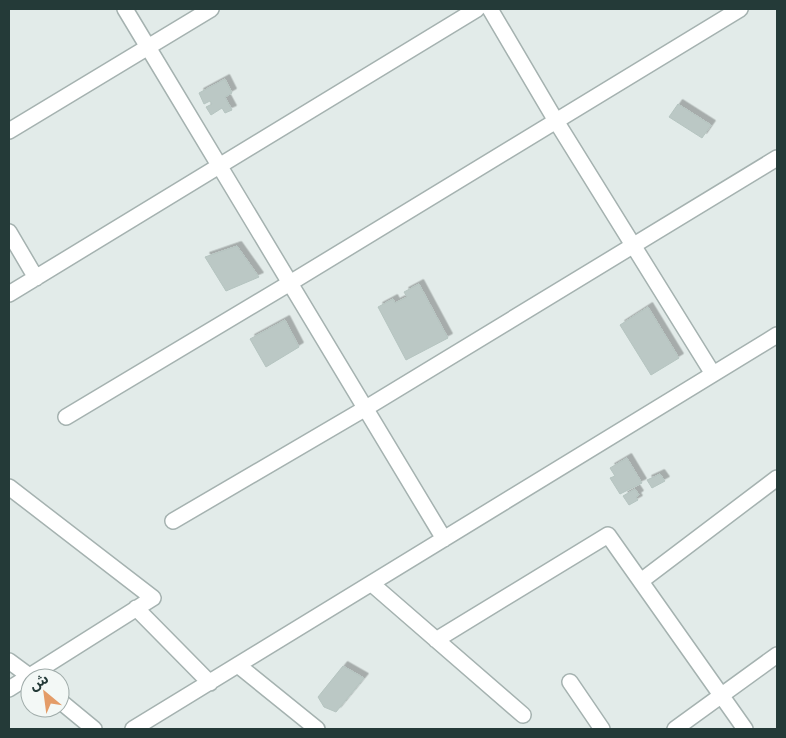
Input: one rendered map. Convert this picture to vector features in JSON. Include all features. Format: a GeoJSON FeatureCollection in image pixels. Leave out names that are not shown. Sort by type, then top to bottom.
{"type":"FeatureCollection","features":[{"type":"Feature","properties":{"kind":"street"},"geometry":{"type":"LineString","coordinates":[[125,9],[444,539]]}},
{"type":"Feature","properties":{"kind":"street"},"geometry":{"type":"LineString","coordinates":[[9,131],[211,9]]}},
{"type":"Feature","properties":{"kind":"street"},"geometry":{"type":"LineString","coordinates":[[9,294],[477,9]]}},
{"type":"Feature","properties":{"kind":"street"},"geometry":{"type":"LineString","coordinates":[[490,9],[556,121],[713,374]]}},
{"type":"Feature","properties":{"kind":"street"},"geometry":{"type":"LineString","coordinates":[[66,417],[740,9]]}},
{"type":"Feature","properties":{"kind":"street"},"geometry":{"type":"LineString","coordinates":[[173,522],[366,408],[777,158]]}},
{"type":"Feature","properties":{"kind":"street"},"geometry":{"type":"LineString","coordinates":[[9,232],[36,278]]}},
{"type":"Feature","properties":{"kind":"street"},"geometry":{"type":"LineString","coordinates":[[133,729],[239,666],[777,335]]}},
{"type":"Feature","properties":{"kind":"street"},"geometry":{"type":"LineString","coordinates":[[640,581],[777,478]]}},
{"type":"Feature","properties":{"kind":"street"},"geometry":{"type":"LineString","coordinates":[[9,487],[153,598],[44,668]]}},
{"type":"Feature","properties":{"kind":"street"},"geometry":{"type":"LineString","coordinates":[[436,640],[608,535],[745,729]]}},
{"type":"Feature","properties":{"kind":"street"},"geometry":{"type":"LineString","coordinates":[[372,584],[523,714]]}},
{"type":"Feature","properties":{"kind":"street"},"geometry":{"type":"LineString","coordinates":[[136,608],[210,683]]}},
{"type":"Feature","properties":{"kind":"street"},"geometry":{"type":"LineString","coordinates":[[675,729],[777,655]]}},
{"type":"Feature","properties":{"kind":"street"},"geometry":{"type":"LineString","coordinates":[[9,661],[20,669]]}},
{"type":"Feature","properties":{"kind":"street"},"geometry":{"type":"LineString","coordinates":[[239,666],[317,729]]}},
{"type":"Feature","properties":{"kind":"street"},"geometry":{"type":"LineString","coordinates":[[570,682],[602,729]]}},
{"type":"Feature","properties":{"kind":"street"},"geometry":{"type":"LineString","coordinates":[[9,689],[20,683]]}},
{"type":"Feature","properties":{"kind":"street"},"geometry":{"type":"LineString","coordinates":[[70,709],[94,729]]}},
{"type":"Feature","properties":{"kind":"building"},"geometry":{"type":"Polygon","coordinates":[[[225,79],[232,93],[225,97],[232,110],[225,113],[222,108],[211,115],[206,107],[212,104],[210,101],[204,104],[199,93],[225,79]]]}},
{"type":"Feature","properties":{"kind":"building"},"geometry":{"type":"Polygon","coordinates":[[[678,104],[711,125],[702,138],[669,117],[678,104]]]}},
{"type":"Feature","properties":{"kind":"building"},"geometry":{"type":"Polygon","coordinates":[[[237,246],[259,277],[226,291],[205,257],[237,246]]]}},
{"type":"Feature","properties":{"kind":"building"},"geometry":{"type":"Polygon","coordinates":[[[419,284],[448,338],[406,360],[378,307],[393,299],[395,303],[407,297],[404,292],[419,284]]]}},
{"type":"Feature","properties":{"kind":"building"},"geometry":{"type":"Polygon","coordinates":[[[648,307],[679,358],[651,375],[620,325],[648,307]]]}},
{"type":"Feature","properties":{"kind":"building"},"geometry":{"type":"Polygon","coordinates":[[[285,320],[299,347],[266,367],[250,339],[285,320]]]}},
{"type":"Feature","properties":{"kind":"building"},"geometry":{"type":"Polygon","coordinates":[[[627,458],[642,483],[620,494],[610,478],[615,476],[610,468],[627,458]]]}},
{"type":"Feature","properties":{"kind":"building"},"geometry":{"type":"Polygon","coordinates":[[[660,474],[665,481],[652,488],[647,480],[660,474]]]}},
{"type":"Feature","properties":{"kind":"building"},"geometry":{"type":"Polygon","coordinates":[[[635,489],[639,495],[636,497],[638,500],[629,505],[623,496],[635,489]]]}},
{"type":"Feature","properties":{"kind":"building"},"geometry":{"type":"Polygon","coordinates":[[[343,666],[364,678],[336,712],[324,707],[318,697],[343,666]]]}}]}
